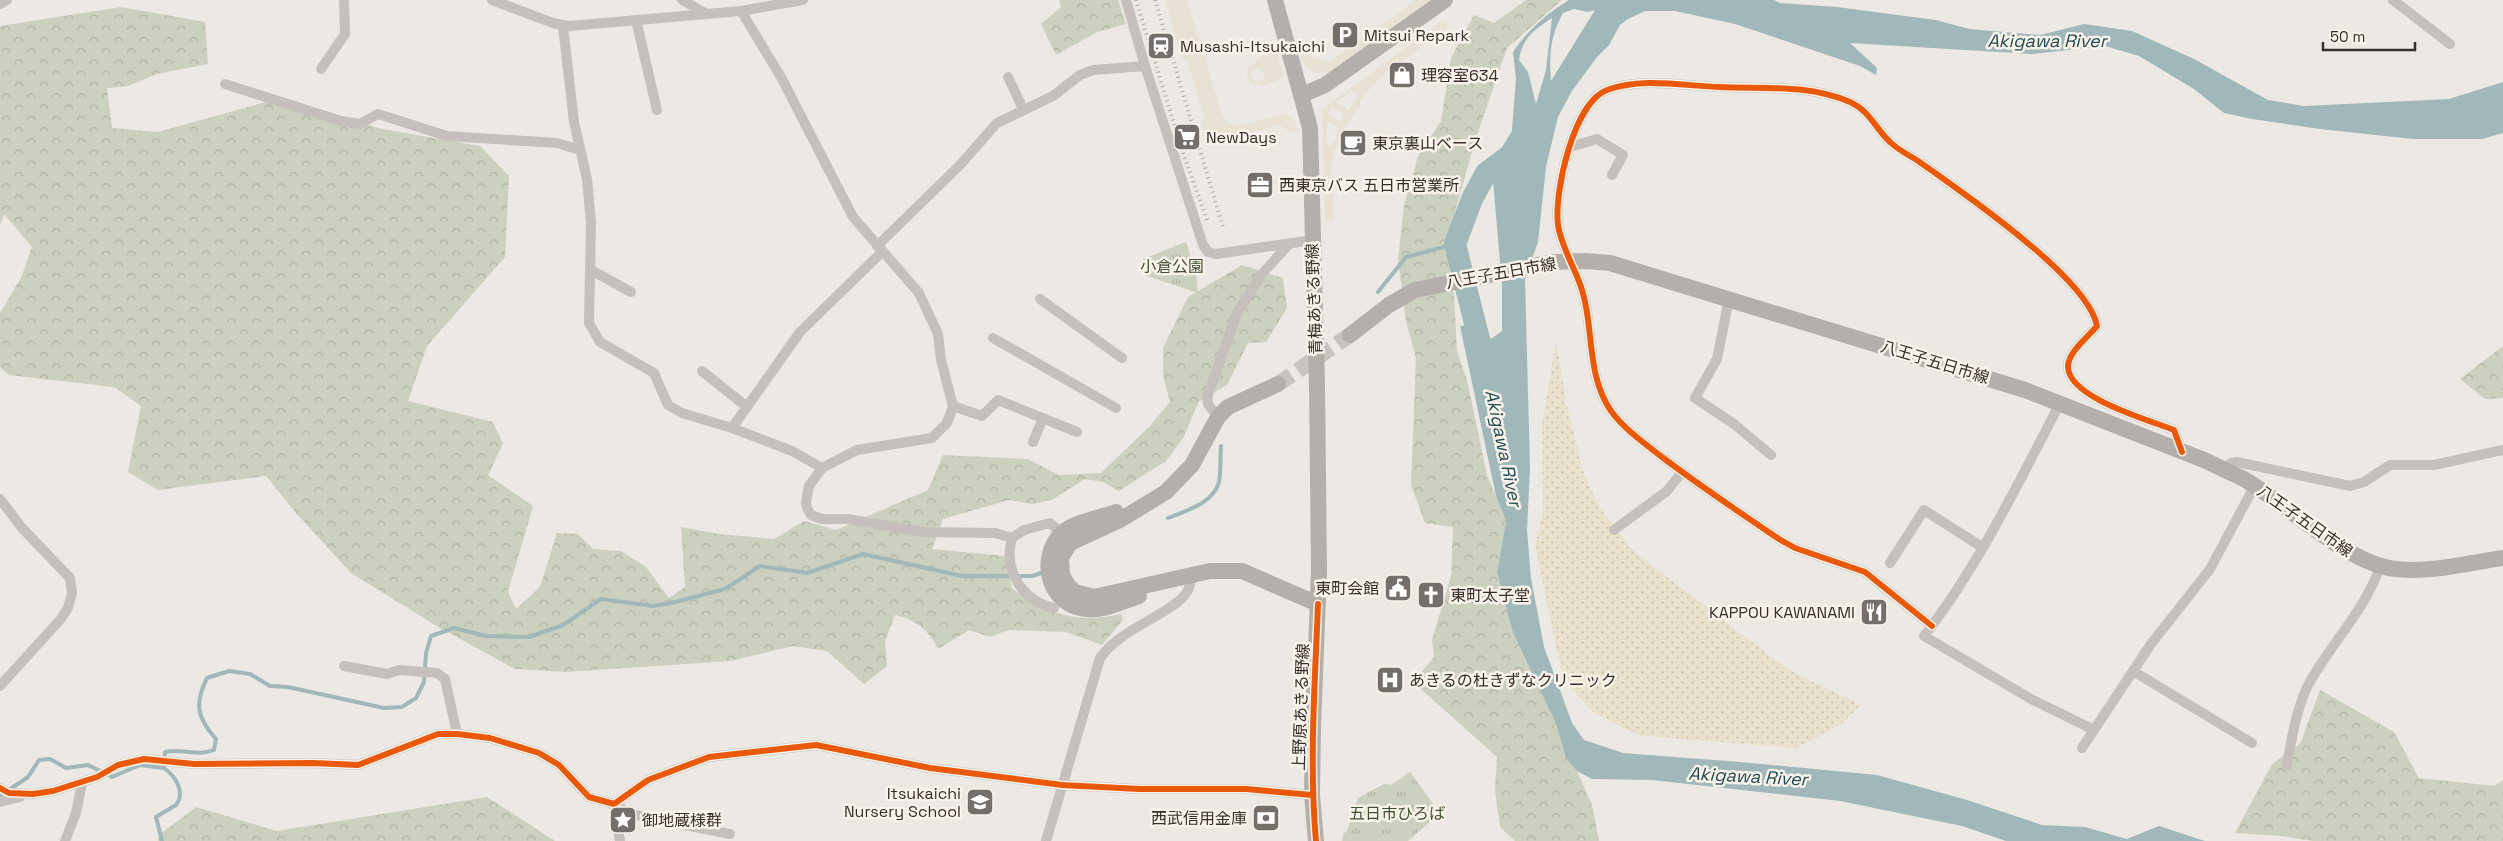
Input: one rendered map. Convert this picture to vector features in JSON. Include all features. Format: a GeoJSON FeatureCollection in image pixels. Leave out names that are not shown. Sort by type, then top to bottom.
{"type":"FeatureCollection","features":[{"type":"Feature","properties":{"kind":"main road","name":"青梅あきる野線"},"geometry":{"type":"LineString","coordinates":[[1274,0],[1310,128],[1317,385],[1318,604]]}},
{"type":"Feature","properties":{"kind":"main road"},"geometry":{"type":"LineString","coordinates":[[1302,95],[1326,85],[1445,0]]}},
{"type":"Feature","properties":{"kind":"main road","name":"八王子五日市線"},"geometry":{"type":"LineString","coordinates":[[1350,335],[1401,297],[1415,290],[1433,285],[1553,262],[1594,261],[1623,266],[2060,403],[2226,470],[2255,485],[2352,554],[2380,566],[2411,570],[2503,558]]}},
{"type":"Feature","properties":{"kind":"main road"},"geometry":{"type":"LineString","coordinates":[[1278,384],[1235,404],[1218,417],[1192,465],[1172,487],[1149,502],[1078,525],[1066,538],[1054,544],[1049,556],[1050,580],[1056,592],[1066,602],[1080,608],[1106,607],[1155,592],[1193,576],[1226,570],[1242,571],[1318,604]]}},
{"type":"Feature","properties":{"kind":"main road","name":"上野原あきる野線"},"geometry":{"type":"LineString","coordinates":[[1316,841],[1312,796],[1318,604]]}},
{"type":"Feature","properties":{"kind":"street"},"geometry":{"type":"LineString","coordinates":[[0,4],[7,0]]}},
{"type":"Feature","properties":{"kind":"street"},"geometry":{"type":"LineString","coordinates":[[321,69],[345,34],[344,0]]}},
{"type":"Feature","properties":{"kind":"street"},"geometry":{"type":"LineString","coordinates":[[492,0],[562,26],[740,11],[803,0]]}},
{"type":"Feature","properties":{"kind":"street"},"geometry":{"type":"LineString","coordinates":[[682,0],[705,13]]}},
{"type":"Feature","properties":{"kind":"street"},"geometry":{"type":"LineString","coordinates":[[1126,0],[1145,66],[1203,245],[1208,252],[1216,254],[1312,240]]}},
{"type":"Feature","properties":{"kind":"street"},"geometry":{"type":"LineString","coordinates":[[2393,0],[2450,44]]}},
{"type":"Feature","properties":{"kind":"street"},"geometry":{"type":"LineString","coordinates":[[740,11],[781,77],[853,217],[919,292],[938,334],[941,360],[953,406],[947,423],[932,438],[857,450],[822,468],[812,480],[806,495],[807,508],[815,518],[862,520],[923,532],[994,533],[1012,538],[1024,530],[1050,523],[1066,538]]}},
{"type":"Feature","properties":{"kind":"street"},"geometry":{"type":"LineString","coordinates":[[636,20],[657,110]]}},
{"type":"Feature","properties":{"kind":"street"},"geometry":{"type":"LineString","coordinates":[[562,26],[574,122],[587,179],[591,223],[589,323],[600,342],[654,373],[668,405],[682,413],[732,428],[805,456],[822,468]]}},
{"type":"Feature","properties":{"kind":"street"},"geometry":{"type":"LineString","coordinates":[[732,428],[800,332],[997,123],[1052,96],[1080,75],[1093,70],[1145,66]]}},
{"type":"Feature","properties":{"kind":"street"},"geometry":{"type":"LineString","coordinates":[[1008,77],[1023,109]]}},
{"type":"Feature","properties":{"kind":"street"},"geometry":{"type":"LineString","coordinates":[[1932,626],[1865,572],[1794,548],[1682,472],[1617,418],[1600,392],[1581,288],[1560,232],[1558,215],[1561,186],[1570,147],[1582,115],[1596,97],[1608,90],[1671,82],[1714,87],[1790,88],[1830,96],[1857,105],[1875,120],[1891,144],[2006,226],[2042,256],[2078,294],[2092,311],[2096,326],[2070,360],[2068,367],[2073,380],[2082,389],[2099,400],[2174,430],[2182,452]]}},
{"type":"Feature","properties":{"kind":"street"},"geometry":{"type":"LineString","coordinates":[[225,84],[341,121],[360,124],[378,114],[447,136],[556,143],[580,150]]}},
{"type":"Feature","properties":{"kind":"street"},"geometry":{"type":"LineString","coordinates":[[1570,147],[1597,140],[1623,155],[1612,175]]}},
{"type":"Feature","properties":{"kind":"street"},"geometry":{"type":"LineString","coordinates":[[1218,417],[1208,404],[1207,398],[1237,313],[1261,275],[1290,244]]}},
{"type":"Feature","properties":{"kind":"street"},"geometry":{"type":"LineString","coordinates":[[590,270],[631,292]]}},
{"type":"Feature","properties":{"kind":"street"},"geometry":{"type":"LineString","coordinates":[[1040,299],[1122,358]]}},
{"type":"Feature","properties":{"kind":"street"},"geometry":{"type":"LineString","coordinates":[[1730,299],[1717,360],[1695,398],[1734,424],[1771,455]]}},
{"type":"Feature","properties":{"kind":"street"},"geometry":{"type":"LineString","coordinates":[[993,338],[1116,408]]}},
{"type":"Feature","properties":{"kind":"street"},"geometry":{"type":"LineString","coordinates":[[702,371],[747,407]]}},
{"type":"Feature","properties":{"kind":"street"},"geometry":{"type":"LineString","coordinates":[[953,406],[982,416],[998,400],[1077,432]]}},
{"type":"Feature","properties":{"kind":"street"},"geometry":{"type":"LineString","coordinates":[[2060,403],[1982,547],[1924,636],[2032,699],[2094,730]]}},
{"type":"Feature","properties":{"kind":"street"},"geometry":{"type":"LineString","coordinates":[[1033,442],[1043,418]]}},
{"type":"Feature","properties":{"kind":"street"},"geometry":{"type":"LineString","coordinates":[[2226,470],[2231,463],[2237,462],[2350,486],[2364,482],[2390,465],[2434,465],[2503,450]]}},
{"type":"Feature","properties":{"kind":"street"},"geometry":{"type":"LineString","coordinates":[[1614,530],[1667,491],[1682,472]]}},
{"type":"Feature","properties":{"kind":"street"},"geometry":{"type":"LineString","coordinates":[[2082,748],[2151,644],[2210,569],[2255,485]]}},
{"type":"Feature","properties":{"kind":"street"},"geometry":{"type":"LineString","coordinates":[[0,499],[22,528],[70,578],[72,592],[68,608],[60,620],[0,686]]}},
{"type":"Feature","properties":{"kind":"street"},"geometry":{"type":"LineString","coordinates":[[1890,563],[1924,510],[1982,547]]}},
{"type":"Feature","properties":{"kind":"street"},"geometry":{"type":"LineString","coordinates":[[1012,538],[1012,566],[1017,582],[1026,595],[1035,602],[1054,608]]}},
{"type":"Feature","properties":{"kind":"street"},"geometry":{"type":"LineString","coordinates":[[2287,764],[2292,738],[2310,681],[2373,588],[2380,566]]}},
{"type":"Feature","properties":{"kind":"street"},"geometry":{"type":"LineString","coordinates":[[1046,841],[1100,658],[1108,647],[1119,639],[1152,620],[1183,598],[1188,591],[1193,576]]}},
{"type":"Feature","properties":{"kind":"street"},"geometry":{"type":"LineString","coordinates":[[344,666],[387,674],[399,670],[437,673],[445,679],[452,703],[457,734]]}},
{"type":"Feature","properties":{"kind":"street"},"geometry":{"type":"LineString","coordinates":[[2133,671],[2252,743]]}},
{"type":"Feature","properties":{"kind":"street"},"geometry":{"type":"LineString","coordinates":[[0,802],[82,783],[118,765],[144,759],[194,764],[313,763],[358,765],[438,734],[457,734],[490,738],[540,753],[559,765],[588,797],[614,804],[630,814],[730,834]]}},
{"type":"Feature","properties":{"kind":"street"},"geometry":{"type":"LineString","coordinates":[[614,804],[648,780],[709,757],[816,745],[930,768],[1062,785],[1246,789],[1312,796]]}},
{"type":"Feature","properties":{"kind":"street"},"geometry":{"type":"LineString","coordinates":[[65,841],[76,813],[82,783]]}},
{"type":"Feature","properties":{"kind":"street"},"geometry":{"type":"LineString","coordinates":[[0,788],[9,794],[33,794]]}},
{"type":"Feature","properties":{"kind":"street"},"geometry":{"type":"LineString","coordinates":[[614,804],[620,841]]}},
{"type":"Feature","properties":{"kind":"green space"},"geometry":{"type":"Polygon","coordinates":[[[1059,0],[1118,0],[1126,24],[1097,32],[1056,55],[1041,24],[1061,7],[1059,0]]]}},
{"type":"Feature","properties":{"kind":"green space"},"geometry":{"type":"Polygon","coordinates":[[[1526,0],[1562,0],[1507,48],[1476,138],[1446,243],[1454,296],[1457,351],[1467,380],[1487,475],[1506,521],[1497,572],[1512,630],[1556,724],[1566,757],[1577,771],[1592,805],[1599,841],[1515,841],[1500,827],[1495,790],[1497,757],[1413,682],[1434,657],[1432,640],[1451,576],[1453,527],[1425,523],[1411,485],[1416,358],[1406,321],[1398,260],[1404,206],[1418,156],[1441,121],[1451,58],[1474,15],[1494,23],[1526,0]]]}},
{"type":"Feature","properties":{"kind":"green space"},"geometry":{"type":"Polygon","coordinates":[[[121,7],[205,22],[208,64],[157,74],[128,86],[107,88],[112,128],[158,132],[280,98],[382,129],[480,146],[509,176],[505,257],[427,346],[408,401],[493,422],[503,444],[488,475],[533,506],[508,592],[516,609],[540,587],[557,533],[578,534],[593,549],[621,551],[646,567],[669,598],[685,587],[681,527],[719,534],[774,539],[804,521],[836,530],[928,490],[943,455],[1028,459],[1059,475],[1101,473],[1150,426],[1170,402],[1163,375],[1163,348],[1188,297],[1242,265],[1283,278],[1287,308],[1266,342],[1248,343],[1227,385],[1199,401],[1183,438],[1166,461],[1119,491],[1103,482],[1085,479],[1052,500],[1032,504],[1009,500],[943,519],[932,549],[1005,556],[1012,588],[1050,610],[1076,617],[1090,618],[1121,614],[1123,620],[1102,645],[1066,632],[1009,630],[990,637],[969,630],[938,649],[930,636],[921,627],[895,615],[885,642],[887,666],[864,684],[827,651],[793,646],[730,661],[566,672],[515,669],[440,628],[351,573],[297,514],[266,476],[158,490],[128,472],[141,406],[114,387],[9,375],[0,367],[0,313],[21,278],[32,247],[4,214],[0,226],[0,26],[121,7]]]}},
{"type":"Feature","properties":{"kind":"green space","name":"小倉公園"},"geometry":{"type":"Polygon","coordinates":[[[1186,242],[1192,261],[1191,268],[1196,271],[1198,293],[1144,275],[1143,259],[1186,242]]]}},
{"type":"Feature","properties":{"kind":"green space"},"geometry":{"type":"Polygon","coordinates":[[[2503,346],[2503,398],[2485,399],[2460,379],[2503,346]]]}},
{"type":"Feature","properties":{"kind":"green space"},"geometry":{"type":"Polygon","coordinates":[[[2320,690],[2394,732],[2419,778],[2495,786],[2503,780],[2503,841],[2313,841],[2282,836],[2235,833],[2272,764],[2300,744],[2320,690]]]}},
{"type":"Feature","properties":{"kind":"green space","name":"五日市ひろば"},"geometry":{"type":"Polygon","coordinates":[[[1410,772],[1440,813],[1408,841],[1342,841],[1343,834],[1347,831],[1358,798],[1384,784],[1391,785],[1410,772]]]}},
{"type":"Feature","properties":{"kind":"green space"},"geometry":{"type":"Polygon","coordinates":[[[487,797],[555,841],[158,841],[159,835],[196,807],[277,831],[487,797]]]}},
{"type":"Feature","properties":{"kind":"sand"},"geometry":{"type":"Polygon","coordinates":[[[1556,341],[1566,402],[1583,471],[1599,507],[1633,551],[1789,670],[1861,705],[1840,725],[1796,748],[1638,735],[1593,712],[1563,680],[1535,545],[1543,513],[1542,427],[1556,341]]]}},
{"type":"Feature","properties":{"kind":"shaded area"},"geometry":{"type":"Polygon","coordinates":[[[1165,0],[1187,0],[1223,118],[1229,124],[1238,126],[1282,114],[1288,115],[1295,121],[1297,132],[1291,132],[1279,125],[1208,145],[1201,122],[1205,120],[1187,59],[1183,60],[1165,0]]]}},
{"type":"Feature","properties":{"kind":"shaded area"},"geometry":{"type":"Polygon","coordinates":[[[1416,0],[1432,0],[1328,73],[1312,72],[1302,61],[1300,53],[1329,62],[1416,0]]]}},
{"type":"Feature","properties":{"kind":"shaded area"},"geometry":{"type":"Polygon","coordinates":[[[1444,22],[1450,26],[1384,74],[1368,91],[1339,137],[1331,166],[1334,221],[1329,223],[1325,220],[1322,109],[1440,23],[1444,22]],[[1352,90],[1336,102],[1349,110],[1358,96],[1352,90]],[[1332,107],[1328,114],[1340,122],[1344,114],[1332,107]],[[1327,122],[1327,145],[1332,146],[1339,127],[1327,122]]]}},
{"type":"Feature","properties":{"kind":"shaded area"},"geometry":{"type":"Polygon","coordinates":[[[1275,48],[1283,74],[1280,80],[1261,86],[1251,83],[1247,77],[1248,69],[1268,49],[1275,48]],[[1258,67],[1252,70],[1250,75],[1253,80],[1258,82],[1263,79],[1265,74],[1258,67]]]}},
{"type":"Feature","properties":{"kind":"water"},"geometry":{"type":"Polygon","coordinates":[[[1569,0],[1774,0],[1780,3],[1837,7],[1936,20],[1969,29],[2040,35],[2084,24],[2132,31],[2194,59],[2268,100],[2304,106],[2449,99],[2503,82],[2503,133],[2482,139],[2413,139],[2320,129],[2224,113],[2194,89],[2139,56],[2105,46],[2031,54],[1850,43],[1877,68],[1876,75],[1860,66],[1735,24],[1675,11],[1645,11],[1620,25],[1609,45],[1597,57],[1572,91],[1558,117],[1546,167],[1538,242],[1525,279],[1530,468],[1527,530],[1531,578],[1544,647],[1572,723],[1584,740],[1623,753],[1877,775],[1967,800],[2042,825],[2085,827],[2127,839],[2159,826],[2205,841],[2006,841],[1962,826],[1840,801],[1652,780],[1592,779],[1577,771],[1566,758],[1556,724],[1512,630],[1497,572],[1506,521],[1496,496],[1460,326],[1481,324],[1491,339],[1502,331],[1502,285],[1493,180],[1511,142],[1516,79],[1513,52],[1531,30],[1569,0]],[[1574,9],[1563,13],[1555,30],[1550,54],[1551,81],[1595,10],[1588,12],[1574,9]],[[1552,18],[1526,40],[1519,60],[1528,72],[1536,104],[1546,70],[1552,18]]]}},
{"type":"Feature","properties":{"kind":"waterway","name":"Akigawa River"},"geometry":{"type":"LineString","coordinates":[[1483,355],[1455,244],[1472,199],[1486,173],[1510,155],[1520,139]]}},
{"type":"Feature","properties":{"kind":"waterway"},"geometry":{"type":"LineString","coordinates":[[1378,292],[1406,257],[1455,244]]}},
{"type":"Feature","properties":{"kind":"waterway"},"geometry":{"type":"LineString","coordinates":[[1168,518],[1198,506],[1216,490],[1220,478],[1221,446]]}},
{"type":"Feature","properties":{"kind":"waterway"},"geometry":{"type":"LineString","coordinates":[[162,841],[156,817],[176,805],[180,795],[178,785],[172,775],[164,768],[165,752],[202,753],[214,750],[216,739],[201,717],[199,710],[200,696],[207,678],[229,671],[250,674],[270,686],[288,687],[384,708],[402,707],[416,698],[424,682],[426,653],[431,636],[454,628],[486,636],[529,637],[563,625],[601,599],[653,606],[671,603],[725,589],[760,566],[807,573],[863,554],[962,576],[1032,576],[1041,573]]}},
{"type":"Feature","properties":{"kind":"waterway"},"geometry":{"type":"LineString","coordinates":[[0,796],[28,777],[39,760],[50,759],[66,768],[88,765],[112,777],[140,765],[164,768]]}},
{"type":"Feature","properties":{"kind":"tunnel"},"geometry":{"type":"LineString","coordinates":[[1278,384],[1350,335]]}},
{"type":"Feature","properties":{"kind":"railway"},"geometry":{"type":"LineString","coordinates":[[1136,0],[1184,156],[1208,222]]}},
{"type":"Feature","properties":{"kind":"railway"},"geometry":{"type":"LineString","coordinates":[[1155,0],[1223,227]]}},
{"type":"Feature","properties":{"kind":"cycle path"},"geometry":{"type":"LineString","coordinates":[[1932,626],[1865,572],[1795,548],[1779,539],[1705,489],[1662,457],[1628,430],[1611,411],[1597,381],[1585,300],[1558,225],[1559,192],[1568,150],[1584,112],[1595,98],[1607,90],[1621,86],[1664,83],[1819,92],[1857,106],[1863,110],[1893,145],[1932,171],[2025,241],[2045,258],[2079,293],[2091,310],[2097,326],[2071,356],[2068,367],[2072,378],[2081,389],[2095,398],[2130,414],[2174,430],[2182,452]]}},
{"type":"Feature","properties":{"kind":"cycle path"},"geometry":{"type":"LineString","coordinates":[[1316,841],[1313,752],[1318,604]]}},
{"type":"Feature","properties":{"kind":"cycle path"},"geometry":{"type":"LineString","coordinates":[[0,788],[9,793],[33,794],[53,791],[97,777],[118,765],[144,759],[194,764],[313,763],[358,765],[438,734],[457,734],[490,738],[539,753],[559,765],[589,797],[614,804],[648,780],[709,757],[816,745],[930,768],[1062,785],[1139,789],[1246,789],[1312,795]]}},
{"type":"Feature","properties":{"kind":"place","name":"Mitsui Repark"},"geometry":{"type":"Point","coordinates":[1345,35]}},
{"type":"Feature","properties":{"kind":"place","name":"Musashi-Itsukaichi"},"geometry":{"type":"Point","coordinates":[1161,46]}},
{"type":"Feature","properties":{"kind":"place","name":"理容室634"},"geometry":{"type":"Point","coordinates":[1402,75]}},
{"type":"Feature","properties":{"kind":"place","name":"NewDays"},"geometry":{"type":"Point","coordinates":[1187,137]}},
{"type":"Feature","properties":{"kind":"place","name":"東京裏山ベース"},"geometry":{"type":"Point","coordinates":[1353,143]}},
{"type":"Feature","properties":{"kind":"place","name":"西東京バス 五日市営業所"},"geometry":{"type":"Point","coordinates":[1260,185]}},
{"type":"Feature","properties":{"kind":"place","name":"東町会館"},"geometry":{"type":"Point","coordinates":[1398,588]}},
{"type":"Feature","properties":{"kind":"place","name":"東町太子堂"},"geometry":{"type":"Point","coordinates":[1431,595]}},
{"type":"Feature","properties":{"kind":"place","name":"KAPPOU KAWANAMI"},"geometry":{"type":"Point","coordinates":[1874,612]}},
{"type":"Feature","properties":{"kind":"place","name":"あきるの杜きずなクリニック"},"geometry":{"type":"Point","coordinates":[1390,680]}},
{"type":"Feature","properties":{"kind":"place","name":"Itsukaichi Nursery School"},"geometry":{"type":"Point","coordinates":[980,802]}},
{"type":"Feature","properties":{"kind":"place","name":"西武信用金庫"},"geometry":{"type":"Point","coordinates":[1266,818]}},
{"type":"Feature","properties":{"kind":"place","name":"御地蔵様群"},"geometry":{"type":"Point","coordinates":[623,820]}}]}
